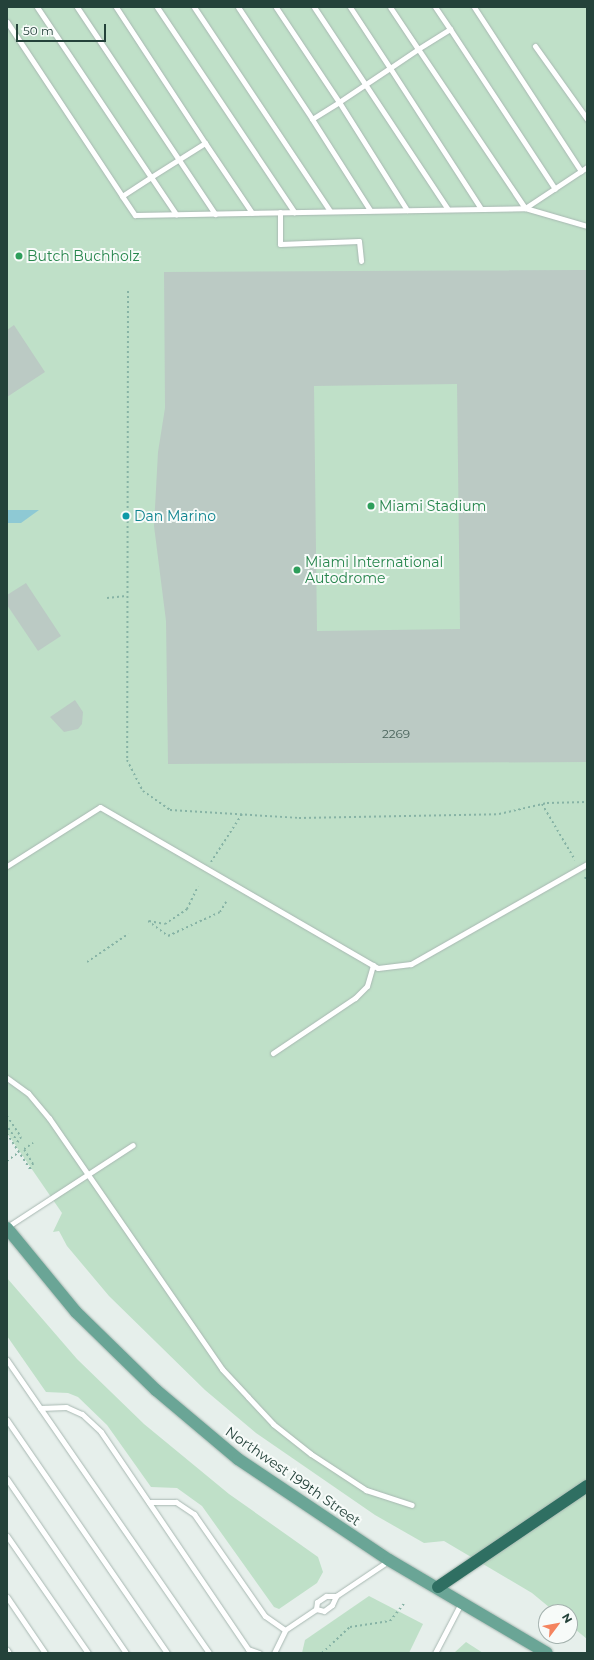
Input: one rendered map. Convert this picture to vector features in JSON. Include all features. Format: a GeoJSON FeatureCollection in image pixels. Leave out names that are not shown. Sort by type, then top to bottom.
{"type":"FeatureCollection","features":[{"type":"Feature","properties":{"kind":"highway"},"geometry":{"type":"LineString","coordinates":[[438,1586],[587,1486]]}},
{"type":"Feature","properties":{"kind":"main road","name":"Northwest 199th Street"},"geometry":{"type":"LineString","coordinates":[[7,1228],[76,1312],[156,1390],[238,1459],[389,1560],[462,1600],[547,1653]]}},
{"type":"Feature","properties":{"kind":"lane"},"geometry":{"type":"LineString","coordinates":[[37,7],[176,214]]}},
{"type":"Feature","properties":{"kind":"lane"},"geometry":{"type":"LineString","coordinates":[[77,7],[215,214]]}},
{"type":"Feature","properties":{"kind":"lane"},"geometry":{"type":"LineString","coordinates":[[116,7],[252,213]]}},
{"type":"Feature","properties":{"kind":"lane"},"geometry":{"type":"LineString","coordinates":[[157,7],[294,212]]}},
{"type":"Feature","properties":{"kind":"lane"},"geometry":{"type":"LineString","coordinates":[[194,7],[330,211]]}},
{"type":"Feature","properties":{"kind":"lane"},"geometry":{"type":"LineString","coordinates":[[238,7],[370,210]]}},
{"type":"Feature","properties":{"kind":"lane"},"geometry":{"type":"LineString","coordinates":[[276,7],[339,102],[407,210]]}},
{"type":"Feature","properties":{"kind":"lane"},"geometry":{"type":"LineString","coordinates":[[314,7],[447,208]]}},
{"type":"Feature","properties":{"kind":"lane"},"geometry":{"type":"LineString","coordinates":[[350,7],[480,207]]}},
{"type":"Feature","properties":{"kind":"lane"},"geometry":{"type":"LineString","coordinates":[[390,7],[525,208]]}},
{"type":"Feature","properties":{"kind":"lane"},"geometry":{"type":"LineString","coordinates":[[435,7],[555,189]]}},
{"type":"Feature","properties":{"kind":"lane"},"geometry":{"type":"LineString","coordinates":[[474,7],[581,171]]}},
{"type":"Feature","properties":{"kind":"lane"},"geometry":{"type":"LineString","coordinates":[[7,22],[135,215],[407,210],[480,207],[525,208],[587,226]]}},
{"type":"Feature","properties":{"kind":"lane"},"geometry":{"type":"LineString","coordinates":[[312,120],[450,29]]}},
{"type":"Feature","properties":{"kind":"lane"},"geometry":{"type":"LineString","coordinates":[[535,46],[587,119]]}},
{"type":"Feature","properties":{"kind":"lane"},"geometry":{"type":"LineString","coordinates":[[122,196],[205,143]]}},
{"type":"Feature","properties":{"kind":"lane"},"geometry":{"type":"LineString","coordinates":[[525,208],[587,167]]}},
{"type":"Feature","properties":{"kind":"lane"},"geometry":{"type":"LineString","coordinates":[[280,212],[280,244],[359,241],[361,261]]}},
{"type":"Feature","properties":{"kind":"lane"},"geometry":{"type":"LineString","coordinates":[[7,866],[100,807],[373,965],[393,968],[411,964],[587,864]]}},
{"type":"Feature","properties":{"kind":"lane"},"geometry":{"type":"LineString","coordinates":[[273,1053],[355,998],[366,986],[373,965]]}},
{"type":"Feature","properties":{"kind":"lane"},"geometry":{"type":"LineString","coordinates":[[7,1078],[36,1101],[222,1369],[274,1424],[366,1490],[412,1505]]}},
{"type":"Feature","properties":{"kind":"lane"},"geometry":{"type":"LineString","coordinates":[[7,1228],[133,1145]]}},
{"type":"Feature","properties":{"kind":"lane"},"geometry":{"type":"LineString","coordinates":[[7,1360],[209,1653]]}},
{"type":"Feature","properties":{"kind":"lane"},"geometry":{"type":"LineString","coordinates":[[40,1408],[66,1407],[82,1414],[101,1432],[248,1649],[259,1653]]}},
{"type":"Feature","properties":{"kind":"lane"},"geometry":{"type":"LineString","coordinates":[[7,1420],[167,1653]]}},
{"type":"Feature","properties":{"kind":"lane"},"geometry":{"type":"LineString","coordinates":[[7,1479],[126,1653]]}},
{"type":"Feature","properties":{"kind":"lane"},"geometry":{"type":"LineString","coordinates":[[149,1502],[176,1502],[194,1514],[265,1616],[285,1630]]}},
{"type":"Feature","properties":{"kind":"lane"},"geometry":{"type":"LineString","coordinates":[[7,1536],[88,1653]]}},
{"type":"Feature","properties":{"kind":"lane"},"geometry":{"type":"LineString","coordinates":[[316,1609],[324,1611],[332,1605],[336,1596],[389,1560]]}},
{"type":"Feature","properties":{"kind":"lane"},"geometry":{"type":"LineString","coordinates":[[274,1653],[285,1630],[316,1609],[317,1602],[326,1596],[336,1596]]}},
{"type":"Feature","properties":{"kind":"lane"},"geometry":{"type":"LineString","coordinates":[[7,1597],[45,1653]]}},
{"type":"Feature","properties":{"kind":"lane"},"geometry":{"type":"LineString","coordinates":[[435,1653],[462,1600]]}},
{"type":"Feature","properties":{"kind":"path"},"geometry":{"type":"LineString","coordinates":[[128,291],[126,596],[129,764],[143,791],[170,810],[299,818],[499,814],[542,804],[587,802]]}},
{"type":"Feature","properties":{"kind":"path"},"geometry":{"type":"LineString","coordinates":[[107,598],[126,596]]}},
{"type":"Feature","properties":{"kind":"path"},"geometry":{"type":"LineString","coordinates":[[542,804],[575,860]]}},
{"type":"Feature","properties":{"kind":"path"},"geometry":{"type":"LineString","coordinates":[[211,862],[242,814]]}},
{"type":"Feature","properties":{"kind":"path"},"geometry":{"type":"LineString","coordinates":[[584,877],[587,882]]}},
{"type":"Feature","properties":{"kind":"path"},"geometry":{"type":"LineString","coordinates":[[198,886],[188,909],[165,924],[148,920],[168,936],[220,912],[226,902]]}},
{"type":"Feature","properties":{"kind":"path"},"geometry":{"type":"LineString","coordinates":[[87,962],[128,934]]}},
{"type":"Feature","properties":{"kind":"path"},"geometry":{"type":"LineString","coordinates":[[7,1116],[21,1137],[18,1142],[7,1126]]}},
{"type":"Feature","properties":{"kind":"path"},"geometry":{"type":"LineString","coordinates":[[7,1134],[30,1170],[33,1168],[24,1149],[33,1143]]}},
{"type":"Feature","properties":{"kind":"path"},"geometry":{"type":"LineString","coordinates":[[7,1161],[18,1153]]}},
{"type":"Feature","properties":{"kind":"path"},"geometry":{"type":"LineString","coordinates":[[322,1653],[350,1627],[390,1621],[404,1604]]}},
{"type":"Feature","properties":{"kind":"green space","name":"Miami International Autodrome"},"geometry":{"type":"Polygon","coordinates":[[[7,7],[587,7],[587,1639],[578,1632],[578,1604],[545,1604],[532,1593],[444,1541],[424,1543],[375,1515],[256,1433],[205,1390],[109,1296],[67,1246],[59,1231],[53,1232],[62,1213],[7,1133],[7,7]]]}},
{"type":"Feature","properties":{"kind":"green space"},"geometry":{"type":"Polygon","coordinates":[[[7,1278],[77,1359],[144,1424],[229,1494],[318,1557],[323,1572],[317,1583],[279,1609],[274,1607],[202,1506],[177,1488],[151,1487],[107,1425],[78,1397],[68,1393],[46,1392],[7,1336],[7,1278]]]}},
{"type":"Feature","properties":{"kind":"green space"},"geometry":{"type":"Polygon","coordinates":[[[369,1596],[423,1624],[409,1653],[302,1653],[305,1640],[369,1596]]]}},
{"type":"Feature","properties":{"kind":"green space"},"geometry":{"type":"Polygon","coordinates":[[[466,1642],[483,1653],[454,1653],[466,1642]]]}},
{"type":"Feature","properties":{"kind":"water"},"geometry":{"type":"Polygon","coordinates":[[[7,510],[39,510],[21,523],[7,523],[7,510]]]}},
{"type":"Feature","properties":{"kind":"building","name":"Miami Stadium"},"geometry":{"type":"Polygon","coordinates":[[[587,270],[587,762],[168,764],[166,621],[154,526],[158,452],[165,408],[164,272],[587,270]],[[457,384],[314,386],[317,631],[460,629],[457,384]]]}},
{"type":"Feature","properties":{"kind":"building"},"geometry":{"type":"Polygon","coordinates":[[[14,325],[45,372],[7,397],[7,330],[14,325]]]}},
{"type":"Feature","properties":{"kind":"building"},"geometry":{"type":"Polygon","coordinates":[[[26,583],[61,636],[38,651],[7,605],[7,595],[26,583]]]}},
{"type":"Feature","properties":{"kind":"building"},"geometry":{"type":"Polygon","coordinates":[[[75,700],[83,712],[82,724],[78,729],[64,732],[50,717],[75,700]]]}},
{"type":"Feature","properties":{"kind":"place","name":"Butch Buchholz"},"geometry":{"type":"Point","coordinates":[19,256]}},
{"type":"Feature","properties":{"kind":"place","name":"Miami Stadium"},"geometry":{"type":"Point","coordinates":[371,506]}},
{"type":"Feature","properties":{"kind":"place","name":"Dan Marino"},"geometry":{"type":"Point","coordinates":[126,516]}},
{"type":"Feature","properties":{"kind":"place","name":"Miami International Autodrome"},"geometry":{"type":"Point","coordinates":[297,570]}}]}
